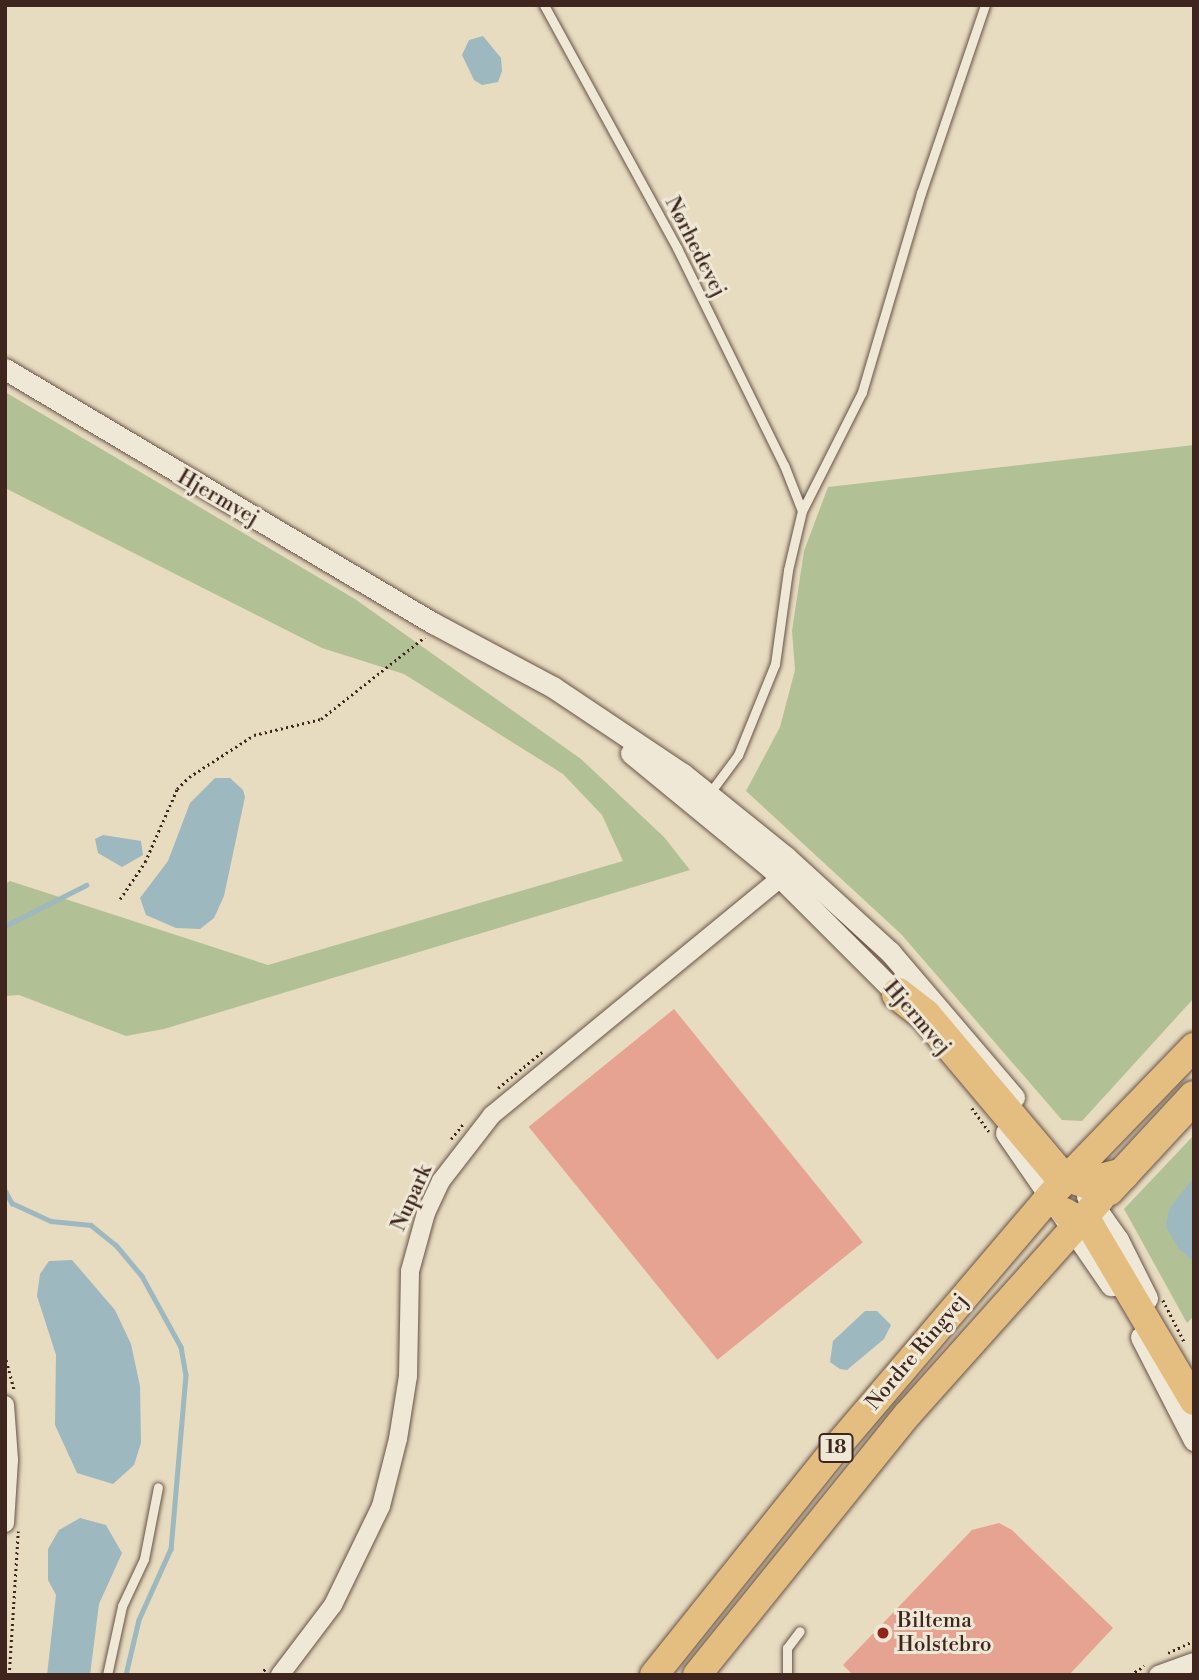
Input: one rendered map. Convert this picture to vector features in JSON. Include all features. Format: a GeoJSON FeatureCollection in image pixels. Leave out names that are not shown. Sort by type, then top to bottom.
{"type":"FeatureCollection","features":[{"type":"Feature","properties":{"kind":"highway"},"geometry":{"type":"LineString","coordinates":[[898,994],[925,1015],[1077,1198]]}},
{"type":"Feature","properties":{"kind":"highway","name":"18"},"geometry":{"type":"LineString","coordinates":[[1077,1198],[1123,1174],[1194,1097]]}},
{"type":"Feature","properties":{"kind":"main road","name":"18"},"geometry":{"type":"LineString","coordinates":[[1077,1198],[1194,1047]]}},
{"type":"Feature","properties":{"kind":"main road"},"geometry":{"type":"LineString","coordinates":[[1194,1064],[1077,1198],[1194,1401]]}},
{"type":"Feature","properties":{"kind":"main road","name":"Nordre Ringvej"},"geometry":{"type":"LineString","coordinates":[[654,1675],[835,1450],[1025,1227],[1077,1198]]}},
{"type":"Feature","properties":{"kind":"main road","name":"Nordre Ringvej"},"geometry":{"type":"LineString","coordinates":[[697,1675],[907,1415],[1077,1198]]}},
{"type":"Feature","properties":{"kind":"street","name":"Hjermvej"},"geometry":{"type":"LineString","coordinates":[[5,369],[433,623],[538,683],[553,687],[602,719],[890,952],[945,1014],[1077,1198],[1118,1240],[1194,1392]]}},
{"type":"Feature","properties":{"kind":"street","name":"Hjermvej"},"geometry":{"type":"LineString","coordinates":[[789,872],[898,994]]}},
{"type":"Feature","properties":{"kind":"street","name":"Nupark"},"geometry":{"type":"LineString","coordinates":[[276,1668],[333,1605],[381,1506],[398,1439],[408,1376],[411,1271],[426,1213],[442,1181],[492,1115],[789,872]]}},
{"type":"Feature","properties":{"kind":"street","name":"Hjermvej"},"geometry":{"type":"LineString","coordinates":[[1077,1198],[1194,1440]]}},
{"type":"Feature","properties":{"kind":"street"},"geometry":{"type":"LineString","coordinates":[[5,1405],[9,1460],[5,1523]]}},
{"type":"Feature","properties":{"kind":"street"},"geometry":{"type":"LineString","coordinates":[[1158,1675],[1194,1662]]}},
{"type":"Feature","properties":{"kind":"lane","name":"Nørhedevej"},"geometry":{"type":"LineString","coordinates":[[544,5],[677,248],[784,465],[802,511]]}},
{"type":"Feature","properties":{"kind":"lane"},"geometry":{"type":"LineString","coordinates":[[705,800],[738,755],[775,664],[788,570],[802,511],[862,392],[921,193],[985,5]]}},
{"type":"Feature","properties":{"kind":"lane"},"geometry":{"type":"LineString","coordinates":[[107,1675],[122,1606],[144,1559],[158,1487]]}},
{"type":"Feature","properties":{"kind":"lane"},"geometry":{"type":"LineString","coordinates":[[787,1675],[787,1648],[800,1630]]}},
{"type":"Feature","properties":{"kind":"path"},"geometry":{"type":"LineString","coordinates":[[120,898],[145,862],[177,789],[189,777],[254,735],[321,719],[408,653],[433,623]]}},
{"type":"Feature","properties":{"kind":"path"},"geometry":{"type":"LineString","coordinates":[[493,1092],[552,1044]]}},
{"type":"Feature","properties":{"kind":"path"},"geometry":{"type":"LineString","coordinates":[[966,1101],[996,1141]]}},
{"type":"Feature","properties":{"kind":"path"},"geometry":{"type":"LineString","coordinates":[[449,1142],[469,1117]]}},
{"type":"Feature","properties":{"kind":"path"},"geometry":{"type":"LineString","coordinates":[[260,1675],[276,1668]]}},
{"type":"Feature","properties":{"kind":"green space"},"geometry":{"type":"Polygon","coordinates":[[[5,392],[355,599],[581,759],[664,837],[690,870],[164,1029],[126,1036],[19,995],[5,996],[5,884],[10,881],[268,965],[623,861],[602,815],[563,774],[404,674],[322,648],[5,488],[5,392]]]}},
{"type":"Feature","properties":{"kind":"green space"},"geometry":{"type":"Polygon","coordinates":[[[1194,445],[1194,998],[1082,1121],[1062,1120],[901,934],[746,791],[780,727],[795,670],[792,631],[804,551],[828,487],[1194,445]]]}},
{"type":"Feature","properties":{"kind":"green space"},"geometry":{"type":"Polygon","coordinates":[[[1194,1135],[1194,1316],[1187,1323],[1124,1209],[1194,1135]]]}},
{"type":"Feature","properties":{"kind":"water"},"geometry":{"type":"Polygon","coordinates":[[[483,36],[501,58],[502,71],[498,82],[482,85],[474,80],[462,55],[469,40],[483,36]]]}},
{"type":"Feature","properties":{"kind":"water"},"geometry":{"type":"Polygon","coordinates":[[[215,778],[230,778],[243,790],[245,797],[224,896],[214,918],[200,929],[176,928],[146,915],[140,898],[168,861],[190,803],[215,778]]]}},
{"type":"Feature","properties":{"kind":"water"},"geometry":{"type":"Polygon","coordinates":[[[103,835],[141,841],[143,855],[122,867],[98,853],[95,839],[103,835]]]}},
{"type":"Feature","properties":{"kind":"water"},"geometry":{"type":"Polygon","coordinates":[[[1194,1177],[1194,1262],[1179,1249],[1166,1227],[1169,1209],[1194,1177]]]}},
{"type":"Feature","properties":{"kind":"water"},"geometry":{"type":"Polygon","coordinates":[[[72,1260],[115,1310],[131,1344],[140,1386],[141,1443],[134,1465],[113,1484],[77,1473],[55,1425],[56,1355],[37,1296],[40,1274],[49,1261],[72,1260]]]}},
{"type":"Feature","properties":{"kind":"water"},"geometry":{"type":"Polygon","coordinates":[[[865,1311],[877,1311],[891,1325],[884,1339],[847,1370],[840,1369],[830,1362],[833,1341],[865,1311]]]}},
{"type":"Feature","properties":{"kind":"water"},"geometry":{"type":"Polygon","coordinates":[[[80,1518],[106,1525],[122,1553],[99,1604],[90,1675],[47,1675],[56,1595],[48,1580],[48,1549],[59,1530],[80,1518]]]}},
{"type":"Feature","properties":{"kind":"building"},"geometry":{"type":"Polygon","coordinates":[[[674,1009],[863,1242],[717,1360],[529,1127],[674,1009]]]}},
{"type":"Feature","properties":{"kind":"building"},"geometry":{"type":"Polygon","coordinates":[[[999,1523],[1012,1530],[1113,1628],[1069,1675],[853,1675],[843,1665],[972,1530],[999,1523]]]}},
{"type":"Feature","properties":{"kind":"waterway"},"geometry":{"type":"LineString","coordinates":[[5,926],[86,885]]}},
{"type":"Feature","properties":{"kind":"waterway"},"geometry":{"type":"LineString","coordinates":[[5,1190],[12,1203],[51,1221],[91,1225],[116,1245],[142,1276],[181,1347],[186,1375],[171,1549],[139,1620],[126,1675]]}},
{"type":"Feature","properties":{"kind":"place","name":"Biltema Holstebro"},"geometry":{"type":"Point","coordinates":[883,1633]}}]}
